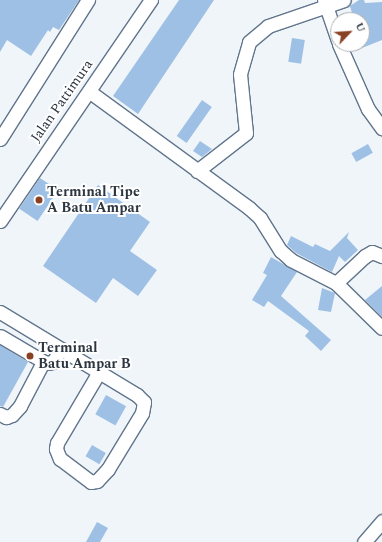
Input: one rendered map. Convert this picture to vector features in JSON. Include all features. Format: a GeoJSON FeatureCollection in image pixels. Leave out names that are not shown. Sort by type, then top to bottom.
{"type":"FeatureCollection","features":[{"type":"Feature","properties":{"kind":"street"},"geometry":{"type":"LineString","coordinates":[[0,139],[88,0]]}},
{"type":"Feature","properties":{"kind":"street","name":"Jalan Pattimura"},"geometry":{"type":"LineString","coordinates":[[0,221],[90,92],[151,0]]}},
{"type":"Feature","properties":{"kind":"street"},"geometry":{"type":"LineString","coordinates":[[197,171],[246,133],[240,74],[249,42],[268,26],[325,3],[344,0]]}},
{"type":"Feature","properties":{"kind":"street"},"geometry":{"type":"LineString","coordinates":[[325,3],[330,18]]}},
{"type":"Feature","properties":{"kind":"street"},"geometry":{"type":"LineString","coordinates":[[342,52],[368,109],[382,128]]}},
{"type":"Feature","properties":{"kind":"street"},"geometry":{"type":"LineString","coordinates":[[90,92],[260,218],[281,251],[291,260],[336,283],[382,328]]}},
{"type":"Feature","properties":{"kind":"street"},"geometry":{"type":"LineString","coordinates":[[336,283],[365,256],[372,252],[382,256]]}},
{"type":"Feature","properties":{"kind":"street"},"geometry":{"type":"LineString","coordinates":[[0,312],[137,395],[145,405],[108,469],[97,481],[91,482],[60,459],[56,449],[57,443],[99,372]]}},
{"type":"Feature","properties":{"kind":"street"},"geometry":{"type":"LineString","coordinates":[[0,336],[43,362],[52,363],[61,349]]}},
{"type":"Feature","properties":{"kind":"street"},"geometry":{"type":"LineString","coordinates":[[0,414],[6,417],[12,415],[20,406],[43,362]]}},
{"type":"Feature","properties":{"kind":"street"},"geometry":{"type":"LineString","coordinates":[[364,542],[382,521]]}},
{"type":"Feature","properties":{"kind":"building"},"geometry":{"type":"Polygon","coordinates":[[[0,0],[79,0],[59,30],[53,27],[50,32],[48,30],[31,56],[7,40],[0,52],[0,0]]]}},
{"type":"Feature","properties":{"kind":"building"},"geometry":{"type":"Polygon","coordinates":[[[179,0],[214,0],[138,114],[113,96],[179,0]]]}},
{"type":"Feature","properties":{"kind":"building"},"geometry":{"type":"Polygon","coordinates":[[[359,0],[364,0],[365,3],[382,2],[382,40],[370,45],[370,12],[352,12],[350,6],[359,0]]]}},
{"type":"Feature","properties":{"kind":"building"},"geometry":{"type":"Polygon","coordinates":[[[292,38],[305,40],[301,64],[288,62],[292,38]]]}},
{"type":"Feature","properties":{"kind":"building"},"geometry":{"type":"Polygon","coordinates":[[[202,100],[212,107],[187,143],[177,136],[202,100]]]}},
{"type":"Feature","properties":{"kind":"building"},"geometry":{"type":"Polygon","coordinates":[[[200,141],[212,149],[202,157],[193,151],[200,141]]]}},
{"type":"Feature","properties":{"kind":"building"},"geometry":{"type":"Polygon","coordinates":[[[368,144],[373,153],[356,162],[351,153],[368,144]]]}},
{"type":"Feature","properties":{"kind":"building","name":"Terminal Tipe A Batu Ampar"},"geometry":{"type":"Polygon","coordinates":[[[40,178],[58,190],[38,221],[19,209],[40,178]]]}},
{"type":"Feature","properties":{"kind":"building"},"geometry":{"type":"Polygon","coordinates":[[[98,185],[150,222],[130,251],[157,270],[138,296],[113,278],[96,303],[43,266],[98,185]]]}},
{"type":"Feature","properties":{"kind":"building"},"geometry":{"type":"Polygon","coordinates":[[[349,232],[347,238],[358,250],[345,262],[339,256],[332,272],[296,253],[287,245],[291,236],[313,247],[315,244],[330,251],[349,232]]]}},
{"type":"Feature","properties":{"kind":"building"},"geometry":{"type":"Polygon","coordinates":[[[271,257],[297,272],[281,296],[331,340],[321,351],[305,336],[309,331],[268,301],[264,307],[252,300],[267,275],[263,273],[271,257]]]}},
{"type":"Feature","properties":{"kind":"building"},"geometry":{"type":"Polygon","coordinates":[[[382,286],[382,317],[365,300],[382,286]]]}},
{"type":"Feature","properties":{"kind":"building"},"geometry":{"type":"Polygon","coordinates":[[[322,288],[335,293],[331,312],[318,310],[322,288]]]}},
{"type":"Feature","properties":{"kind":"building"},"geometry":{"type":"Polygon","coordinates":[[[0,345],[28,362],[3,407],[0,406],[0,345]]]}},
{"type":"Feature","properties":{"kind":"building"},"geometry":{"type":"Polygon","coordinates":[[[106,395],[126,406],[115,425],[95,414],[106,395]]]}},
{"type":"Feature","properties":{"kind":"building"},"geometry":{"type":"Polygon","coordinates":[[[92,445],[106,453],[99,464],[86,456],[92,445]]]}},
{"type":"Feature","properties":{"kind":"building"},"geometry":{"type":"Polygon","coordinates":[[[97,522],[108,528],[100,542],[86,542],[97,522]]]}},
{"type":"Feature","properties":{"kind":"place","name":"Terminal Tipe A Batu Ampar"},"geometry":{"type":"Point","coordinates":[39,200]}},
{"type":"Feature","properties":{"kind":"place","name":"Terminal Batu Ampar B"},"geometry":{"type":"Point","coordinates":[30,356]}}]}
